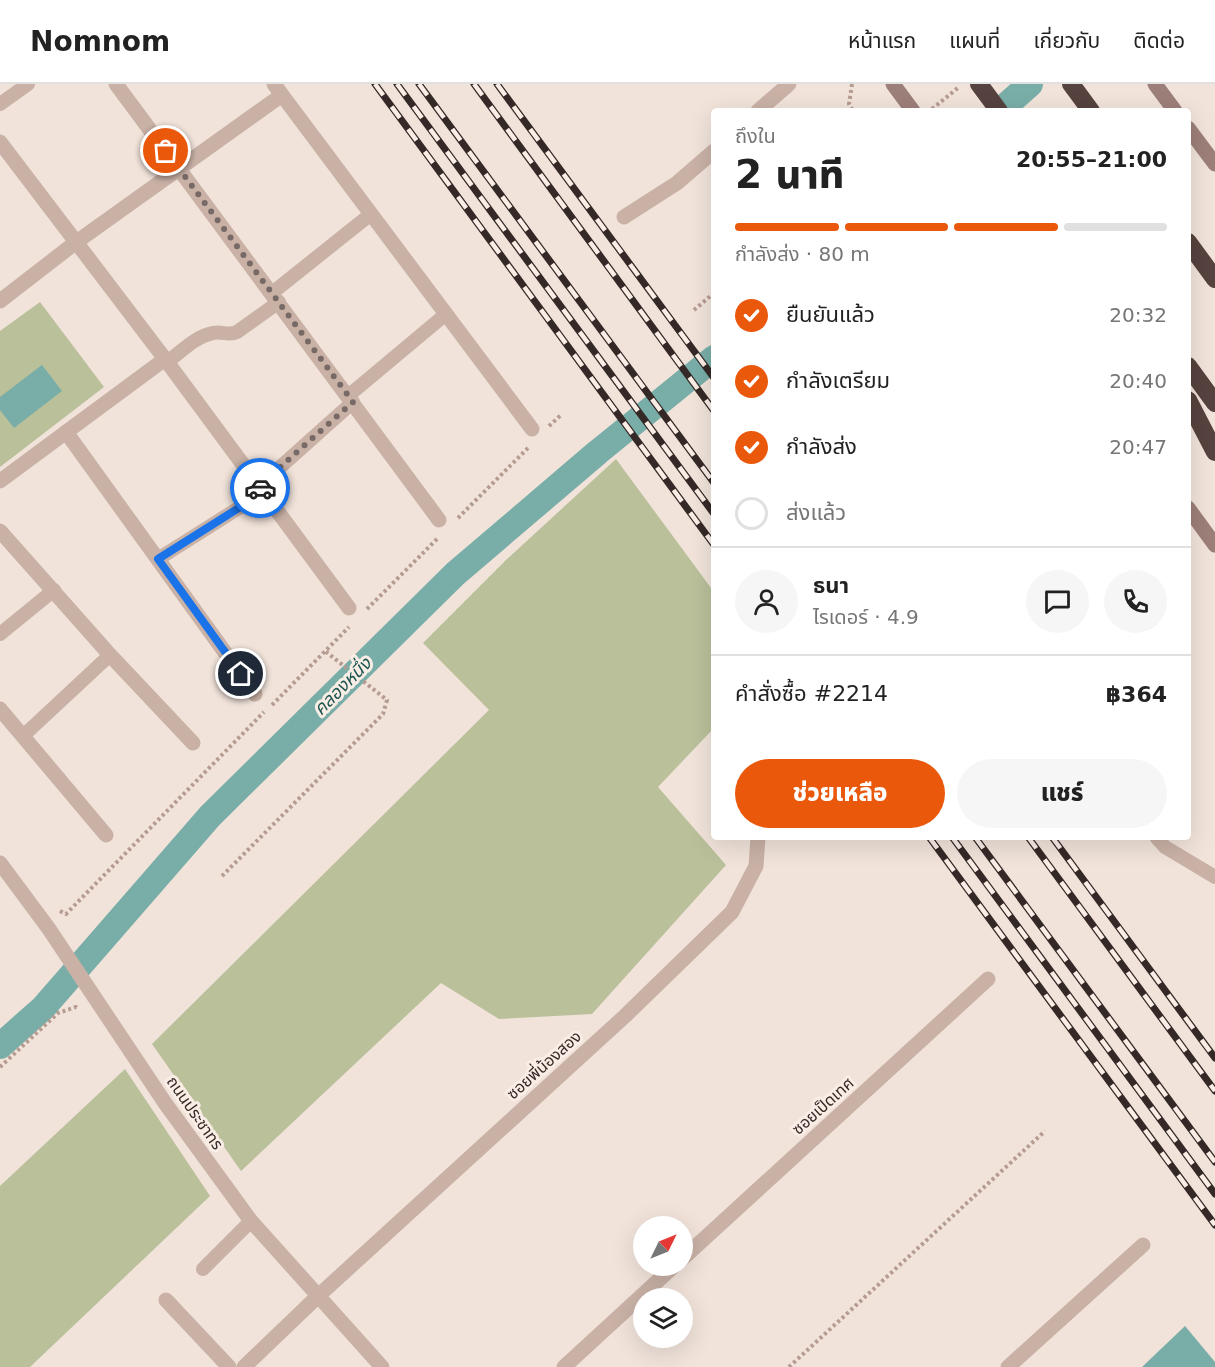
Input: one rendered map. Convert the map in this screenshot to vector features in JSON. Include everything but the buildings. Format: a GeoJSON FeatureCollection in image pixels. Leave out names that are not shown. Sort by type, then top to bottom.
{"type":"FeatureCollection","features":[{"type":"Feature","properties":{"kind":"highway"},"geometry":{"type":"LineString","coordinates":[[979,84],[997,108]]}},
{"type":"Feature","properties":{"kind":"highway"},"geometry":{"type":"LineString","coordinates":[[1191,246],[1215,279]]}},
{"type":"Feature","properties":{"kind":"highway"},"geometry":{"type":"LineString","coordinates":[[1191,370],[1215,403]]}},
{"type":"Feature","properties":{"kind":"highway"},"geometry":{"type":"LineString","coordinates":[[1191,406],[1215,452]]}},
{"type":"Feature","properties":{"kind":"main road"},"geometry":{"type":"LineString","coordinates":[[893,84],[910,107]]}},
{"type":"Feature","properties":{"kind":"main road"},"geometry":{"type":"LineString","coordinates":[[1155,84],[1173,108]]}},
{"type":"Feature","properties":{"kind":"main road"},"geometry":{"type":"LineString","coordinates":[[1191,132],[1215,164]]}},
{"type":"Feature","properties":{"kind":"main road"},"geometry":{"type":"LineString","coordinates":[[1191,512],[1215,545]]}},
{"type":"Feature","properties":{"kind":"street"},"geometry":{"type":"LineString","coordinates":[[116,84],[445,525]]}},
{"type":"Feature","properties":{"kind":"street"},"geometry":{"type":"LineString","coordinates":[[761,108],[789,84]]}},
{"type":"Feature","properties":{"kind":"street"},"geometry":{"type":"LineString","coordinates":[[0,301],[75,243],[179,168],[278,89],[538,433]]}},
{"type":"Feature","properties":{"kind":"street"},"geometry":{"type":"LineString","coordinates":[[0,142],[354,612]]}},
{"type":"Feature","properties":{"kind":"street"},"geometry":{"type":"LineString","coordinates":[[624,217],[677,183],[711,154]]}},
{"type":"Feature","properties":{"kind":"street"},"geometry":{"type":"LineString","coordinates":[[0,481],[166,361]]}},
{"type":"Feature","properties":{"kind":"street"},"geometry":{"type":"LineString","coordinates":[[66,432],[255,694]]}},
{"type":"Feature","properties":{"kind":"street"},"geometry":{"type":"LineString","coordinates":[[0,531],[110,655],[193,743]]}},
{"type":"Feature","properties":{"kind":"street"},"geometry":{"type":"LineString","coordinates":[[0,708],[106,835]]}},
{"type":"Feature","properties":{"kind":"street","name":"ซอยพี่น้องสอง"},"geometry":{"type":"LineString","coordinates":[[244,1367],[317,1297],[625,1016],[732,912],[756,866],[758,840]]}},
{"type":"Feature","properties":{"kind":"street","name":"ถนนประชาทร"},"geometry":{"type":"LineString","coordinates":[[0,863],[26,896],[101,1004],[165,1103],[250,1221],[382,1367]]}},
{"type":"Feature","properties":{"kind":"street","name":"ซอยเป็ดเทศ"},"geometry":{"type":"LineString","coordinates":[[693,1249],[988,979]]}},
{"type":"Feature","properties":{"kind":"street"},"geometry":{"type":"LineString","coordinates":[[1008,1367],[1143,1245]]}},
{"type":"Feature","properties":{"kind":"street"},"geometry":{"type":"LineString","coordinates":[[564,1367],[664,1276]]}},
{"type":"Feature","properties":{"kind":"street"},"geometry":{"type":"LineString","coordinates":[[166,1300],[229,1367]]}},
{"type":"Feature","properties":{"kind":"lane"},"geometry":{"type":"LineString","coordinates":[[0,104],[28,84]]}},
{"type":"Feature","properties":{"kind":"lane"},"geometry":{"type":"LineString","coordinates":[[166,361],[204,336],[216,332],[232,335],[237,332],[371,214]]}},
{"type":"Feature","properties":{"kind":"lane"},"geometry":{"type":"LineString","coordinates":[[158,559],[261,489],[350,399],[446,314]]}},
{"type":"Feature","properties":{"kind":"lane"},"geometry":{"type":"LineString","coordinates":[[0,634],[54,590]]}},
{"type":"Feature","properties":{"kind":"lane"},"geometry":{"type":"LineString","coordinates":[[23,736],[110,655]]}},
{"type":"Feature","properties":{"kind":"lane"},"geometry":{"type":"LineString","coordinates":[[1159,840],[1166,847],[1215,877]]}},
{"type":"Feature","properties":{"kind":"lane"},"geometry":{"type":"LineString","coordinates":[[203,1269],[250,1221]]}},
{"type":"Feature","properties":{"kind":"path"},"geometry":{"type":"LineString","coordinates":[[851,108],[849,104],[852,84]]}},
{"type":"Feature","properties":{"kind":"path"},"geometry":{"type":"LineString","coordinates":[[933,108],[963,84]]}},
{"type":"Feature","properties":{"kind":"path"},"geometry":{"type":"LineString","coordinates":[[694,309],[711,295]]}},
{"type":"Feature","properties":{"kind":"path"},"geometry":{"type":"LineString","coordinates":[[354,612],[538,433],[562,414]]}},
{"type":"Feature","properties":{"kind":"path"},"geometry":{"type":"LineString","coordinates":[[26,896],[66,914],[351,626]]}},
{"type":"Feature","properties":{"kind":"path"},"geometry":{"type":"LineString","coordinates":[[222,876],[383,714],[387,700],[326,652]]}},
{"type":"Feature","properties":{"kind":"path"},"geometry":{"type":"LineString","coordinates":[[0,1067],[58,1013],[76,1007],[85,1015],[108,1018]]}},
{"type":"Feature","properties":{"kind":"path"},"geometry":{"type":"LineString","coordinates":[[789,1367],[1045,1131]]}},
{"type":"Feature","properties":{"kind":"green space"},"geometry":{"type":"Polygon","coordinates":[[[40,302],[104,387],[0,467],[0,331],[40,302]]]}},
{"type":"Feature","properties":{"kind":"green space"},"geometry":{"type":"Polygon","coordinates":[[[616,459],[711,588],[711,731],[658,787],[726,865],[592,1014],[499,1019],[441,983],[241,1171],[152,1044],[489,710],[423,643],[506,560],[616,459]]]}},
{"type":"Feature","properties":{"kind":"green space"},"geometry":{"type":"Polygon","coordinates":[[[125,1069],[210,1196],[30,1367],[0,1367],[0,1186],[125,1069]]]}},
{"type":"Feature","properties":{"kind":"water"},"geometry":{"type":"Polygon","coordinates":[[[42,365],[62,391],[14,428],[0,410],[0,397],[42,365]]]}},
{"type":"Feature","properties":{"kind":"water"},"geometry":{"type":"Polygon","coordinates":[[[1185,1326],[1215,1362],[1215,1367],[1142,1367],[1185,1326]]]}},
{"type":"Feature","properties":{"kind":"waterway","name":"คลองหนึ่ง"},"geometry":{"type":"LineString","coordinates":[[1003,108],[1030,84]]}},
{"type":"Feature","properties":{"kind":"waterway","name":"คลองหนึ่ง"},"geometry":{"type":"LineString","coordinates":[[0,1046],[43,1008],[210,816],[455,574],[598,452],[711,360]]}},
{"type":"Feature","properties":{"kind":"railway"},"geometry":{"type":"LineString","coordinates":[[375,84],[711,541]]}},
{"type":"Feature","properties":{"kind":"railway"},"geometry":{"type":"LineString","coordinates":[[397,84],[711,510]]}},
{"type":"Feature","properties":{"kind":"railway"},"geometry":{"type":"LineString","coordinates":[[419,84],[711,479]]}},
{"type":"Feature","properties":{"kind":"railway"},"geometry":{"type":"LineString","coordinates":[[474,84],[711,407]]}},
{"type":"Feature","properties":{"kind":"railway"},"geometry":{"type":"LineString","coordinates":[[497,84],[711,374]]}},
{"type":"Feature","properties":{"kind":"railway"},"geometry":{"type":"LineString","coordinates":[[931,840],[1215,1225]]}},
{"type":"Feature","properties":{"kind":"railway"},"geometry":{"type":"LineString","coordinates":[[954,840],[1215,1194]]}},
{"type":"Feature","properties":{"kind":"railway"},"geometry":{"type":"LineString","coordinates":[[977,840],[1215,1162]]}},
{"type":"Feature","properties":{"kind":"railway"},"geometry":{"type":"LineString","coordinates":[[1030,840],[1215,1091]]}},
{"type":"Feature","properties":{"kind":"railway"},"geometry":{"type":"LineString","coordinates":[[1054,840],[1215,1058]]}},
{"type":"Feature","properties":{"kind":"way so far"},"geometry":{"type":"LineString","coordinates":[[166,151],[353,402],[259,486],[260,488]]}},
{"type":"Feature","properties":{"kind":"route"},"geometry":{"type":"LineString","coordinates":[[241,674],[158,559],[264,492],[260,488]]}}]}
